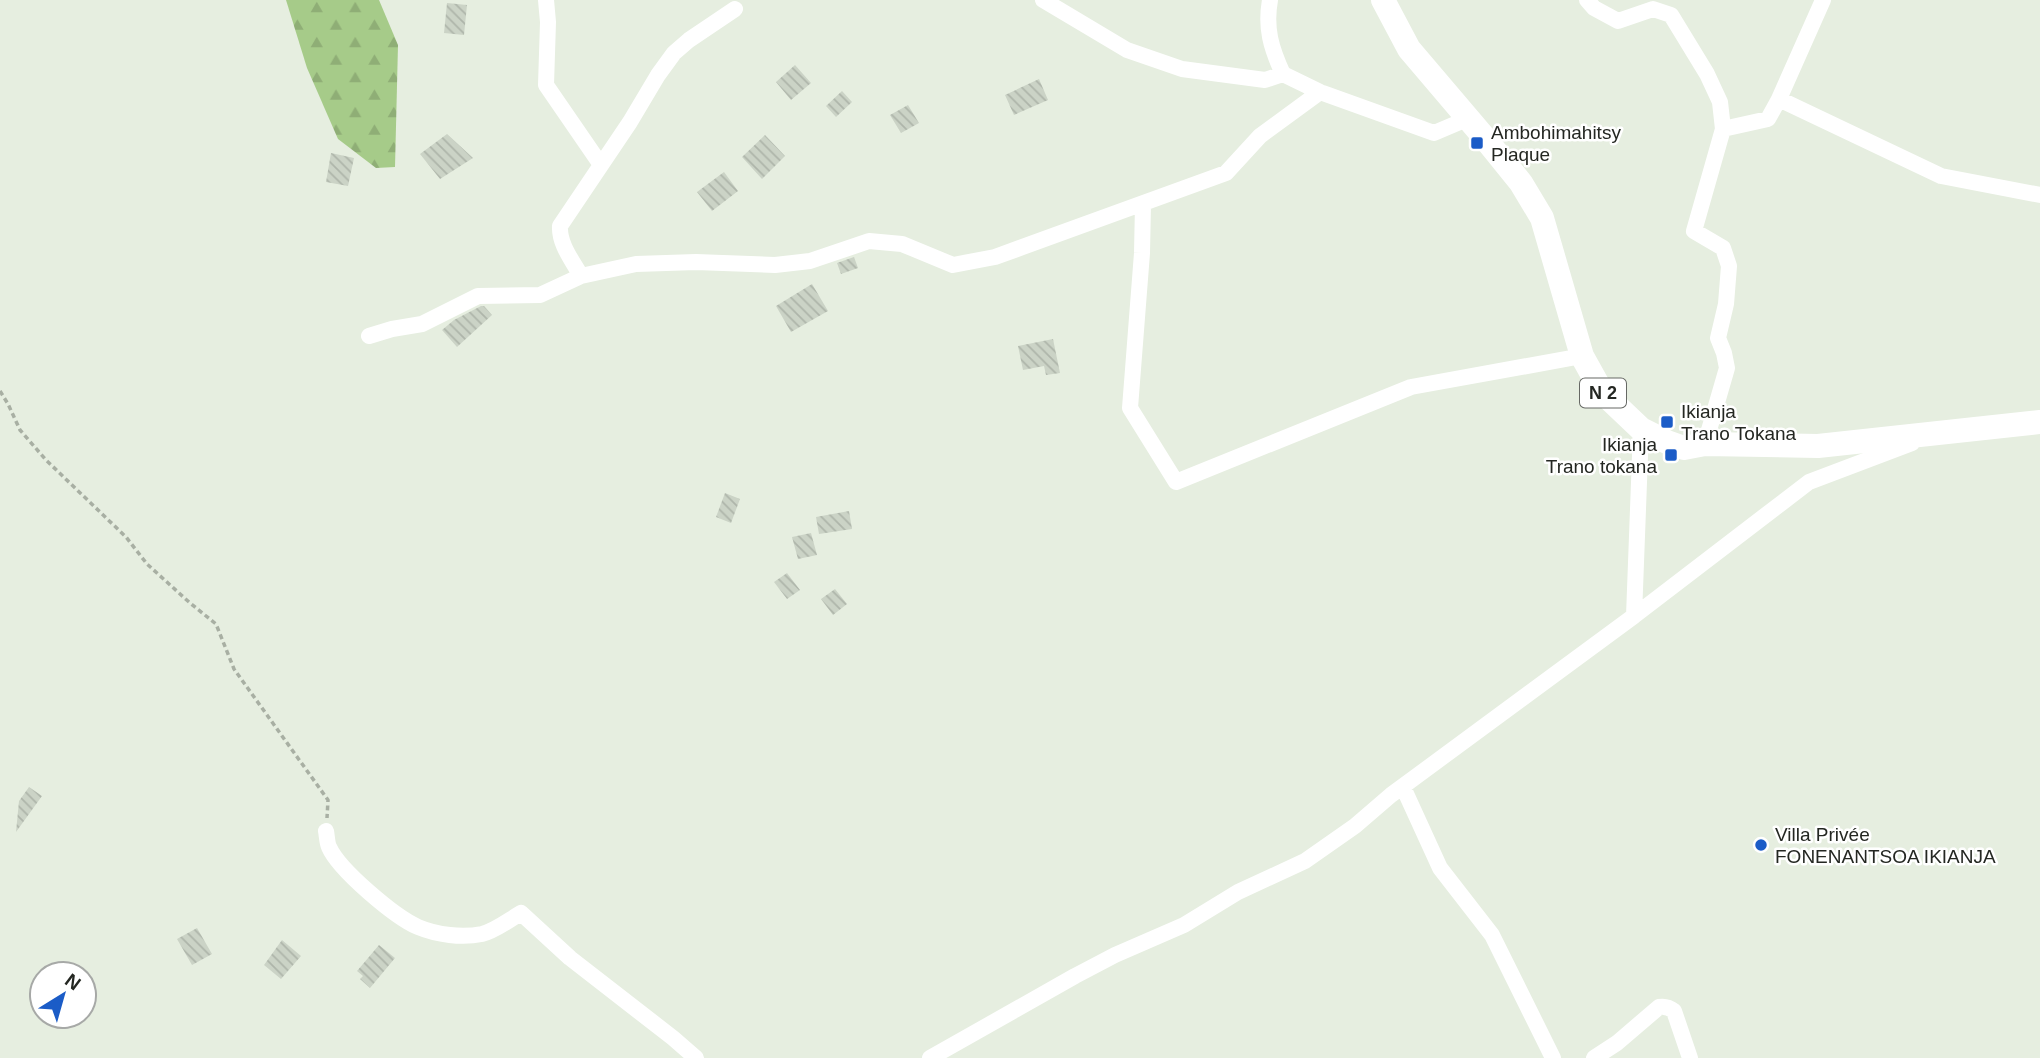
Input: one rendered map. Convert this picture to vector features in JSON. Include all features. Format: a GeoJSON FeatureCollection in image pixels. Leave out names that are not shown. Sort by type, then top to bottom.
{"type":"FeatureCollection","features":[{"type":"Feature","properties":{"kind":"main road","name":"N 2"},"geometry":{"type":"LineString","coordinates":[[1383,0],[1409,48],[1521,183],[1542,218],[1582,356],[1602,392],[1641,429],[1684,448],[1705,444],[1818,446],[2040,422]]}},
{"type":"Feature","properties":{"kind":"street"},"geometry":{"type":"LineString","coordinates":[[546,0],[546,85],[601,165]]}},
{"type":"Feature","properties":{"kind":"street"},"geometry":{"type":"LineString","coordinates":[[1043,0],[1127,50],[1182,69],[1265,80],[1283,74]]}},
{"type":"Feature","properties":{"kind":"street"},"geometry":{"type":"LineString","coordinates":[[1270,0],[1267,18],[1272,49],[1283,74],[1320,92],[1434,133],[1467,119]]}},
{"type":"Feature","properties":{"kind":"street"},"geometry":{"type":"LineString","coordinates":[[1587,0],[1594,8],[1618,21],[1653,9],[1671,15],[1707,74],[1720,102],[1723,129],[1694,231],[1723,248],[1729,266],[1726,304],[1718,338],[1727,368],[1705,444]]}},
{"type":"Feature","properties":{"kind":"street"},"geometry":{"type":"LineString","coordinates":[[1723,129],[1768,119],[1823,0]]}},
{"type":"Feature","properties":{"kind":"street"},"geometry":{"type":"LineString","coordinates":[[581,276],[562,242],[560,226],[674,52],[735,9]]}},
{"type":"Feature","properties":{"kind":"street"},"geometry":{"type":"LineString","coordinates":[[369,336],[422,324],[478,296],[540,295],[581,276],[636,264],[696,262],[775,265],[810,261],[869,240],[902,244],[953,265],[995,257],[1226,173],[1260,136],[1320,92]]}},
{"type":"Feature","properties":{"kind":"street"},"geometry":{"type":"LineString","coordinates":[[1779,99],[1941,176],[2040,195]]}},
{"type":"Feature","properties":{"kind":"street"},"geometry":{"type":"LineString","coordinates":[[1143,204],[1142,253],[1130,408],[1176,482],[1411,387],[1582,356]]}},
{"type":"Feature","properties":{"kind":"street"},"geometry":{"type":"LineString","coordinates":[[1634,615],[1641,429]]}},
{"type":"Feature","properties":{"kind":"street"},"geometry":{"type":"LineString","coordinates":[[930,1058],[1075,976],[1184,925],[1238,892],[1305,861],[1809,482],[1937,433]]}},
{"type":"Feature","properties":{"kind":"street"},"geometry":{"type":"LineString","coordinates":[[1403,787],[1440,868],[1492,935],[1553,1058]]}},
{"type":"Feature","properties":{"kind":"street"},"geometry":{"type":"LineString","coordinates":[[326,831],[329,848],[343,867],[398,915],[418,927],[445,934],[465,935],[485,933],[521,913],[570,958],[696,1058]]}},
{"type":"Feature","properties":{"kind":"street"},"geometry":{"type":"LineString","coordinates":[[1594,1058],[1617,1043],[1659,1007],[1667,1006],[1674,1011],[1690,1058]]}},
{"type":"Feature","properties":{"kind":"path"},"geometry":{"type":"LineString","coordinates":[[0,391],[20,430],[46,460],[127,537],[147,564],[216,624],[234,669],[328,800],[326,831]]}},
{"type":"Feature","properties":{"kind":"green space"},"geometry":{"type":"Polygon","coordinates":[[[286,0],[379,0],[398,45],[395,167],[376,168],[338,139],[307,68],[286,0]]]}},
{"type":"Feature","properties":{"kind":"building"},"geometry":{"type":"Polygon","coordinates":[[[447,3],[467,5],[464,35],[444,33],[447,3]]]}},
{"type":"Feature","properties":{"kind":"building"},"geometry":{"type":"Polygon","coordinates":[[[795,65],[811,83],[791,100],[776,82],[795,65]]]}},
{"type":"Feature","properties":{"kind":"building"},"geometry":{"type":"Polygon","coordinates":[[[1039,79],[1048,100],[1014,115],[1005,95],[1039,79]]]}},
{"type":"Feature","properties":{"kind":"building"},"geometry":{"type":"Polygon","coordinates":[[[842,91],[852,102],[836,117],[826,106],[842,91]]]}},
{"type":"Feature","properties":{"kind":"building"},"geometry":{"type":"Polygon","coordinates":[[[908,105],[919,123],[901,133],[890,115],[908,105]]]}},
{"type":"Feature","properties":{"kind":"building"},"geometry":{"type":"Polygon","coordinates":[[[447,134],[473,158],[440,179],[420,154],[447,134]]]}},
{"type":"Feature","properties":{"kind":"building"},"geometry":{"type":"Polygon","coordinates":[[[765,135],[785,156],[762,179],[742,157],[765,135]]]}},
{"type":"Feature","properties":{"kind":"building"},"geometry":{"type":"Polygon","coordinates":[[[331,153],[354,158],[348,186],[326,182],[331,153]]]}},
{"type":"Feature","properties":{"kind":"building"},"geometry":{"type":"Polygon","coordinates":[[[724,172],[738,191],[712,211],[697,192],[724,172]]]}},
{"type":"Feature","properties":{"kind":"building"},"geometry":{"type":"Polygon","coordinates":[[[854,257],[858,268],[841,274],[837,263],[854,257]]]}},
{"type":"Feature","properties":{"kind":"building"},"geometry":{"type":"Polygon","coordinates":[[[812,284],[828,311],[791,332],[776,306],[812,284]]]}},
{"type":"Feature","properties":{"kind":"building"},"geometry":{"type":"Polygon","coordinates":[[[481,306],[492,315],[457,347],[442,330],[454,320],[481,306]]]}},
{"type":"Feature","properties":{"kind":"building"},"geometry":{"type":"Polygon","coordinates":[[[1053,339],[1060,373],[1046,375],[1044,366],[1023,370],[1018,346],[1053,339]]]}},
{"type":"Feature","properties":{"kind":"building"},"geometry":{"type":"Polygon","coordinates":[[[725,493],[740,499],[731,523],[716,517],[725,493]]]}},
{"type":"Feature","properties":{"kind":"building"},"geometry":{"type":"Polygon","coordinates":[[[849,511],[852,529],[819,534],[816,517],[849,511]]]}},
{"type":"Feature","properties":{"kind":"building"},"geometry":{"type":"Polygon","coordinates":[[[811,533],[817,555],[798,559],[792,537],[811,533]]]}},
{"type":"Feature","properties":{"kind":"building"},"geometry":{"type":"Polygon","coordinates":[[[787,573],[800,590],[787,599],[774,582],[787,573]]]}},
{"type":"Feature","properties":{"kind":"building"},"geometry":{"type":"Polygon","coordinates":[[[835,589],[847,604],[833,615],[821,599],[835,589]]]}},
{"type":"Feature","properties":{"kind":"building"},"geometry":{"type":"Polygon","coordinates":[[[29,787],[42,796],[16,832],[19,801],[29,787]]]}},
{"type":"Feature","properties":{"kind":"building"},"geometry":{"type":"Polygon","coordinates":[[[197,928],[212,954],[192,965],[177,939],[197,928]]]}},
{"type":"Feature","properties":{"kind":"building"},"geometry":{"type":"Polygon","coordinates":[[[282,940],[301,956],[281,979],[264,965],[282,940]]]}},
{"type":"Feature","properties":{"kind":"building"},"geometry":{"type":"Polygon","coordinates":[[[379,945],[395,958],[370,988],[360,979],[363,976],[357,971],[379,945]]]}},
{"type":"Feature","properties":{"kind":"place","name":"Ambohimahitsy Plaque"},"geometry":{"type":"Point","coordinates":[1477,143]}},
{"type":"Feature","properties":{"kind":"place","name":"Ikianja Trano Tokana"},"geometry":{"type":"Point","coordinates":[1667,422]}},
{"type":"Feature","properties":{"kind":"place","name":"Ikianja Trano tokana"},"geometry":{"type":"Point","coordinates":[1671,455]}},
{"type":"Feature","properties":{"kind":"place","name":"Villa Privée FONENANTSOA IKIANJA"},"geometry":{"type":"Point","coordinates":[1761,845]}}]}
